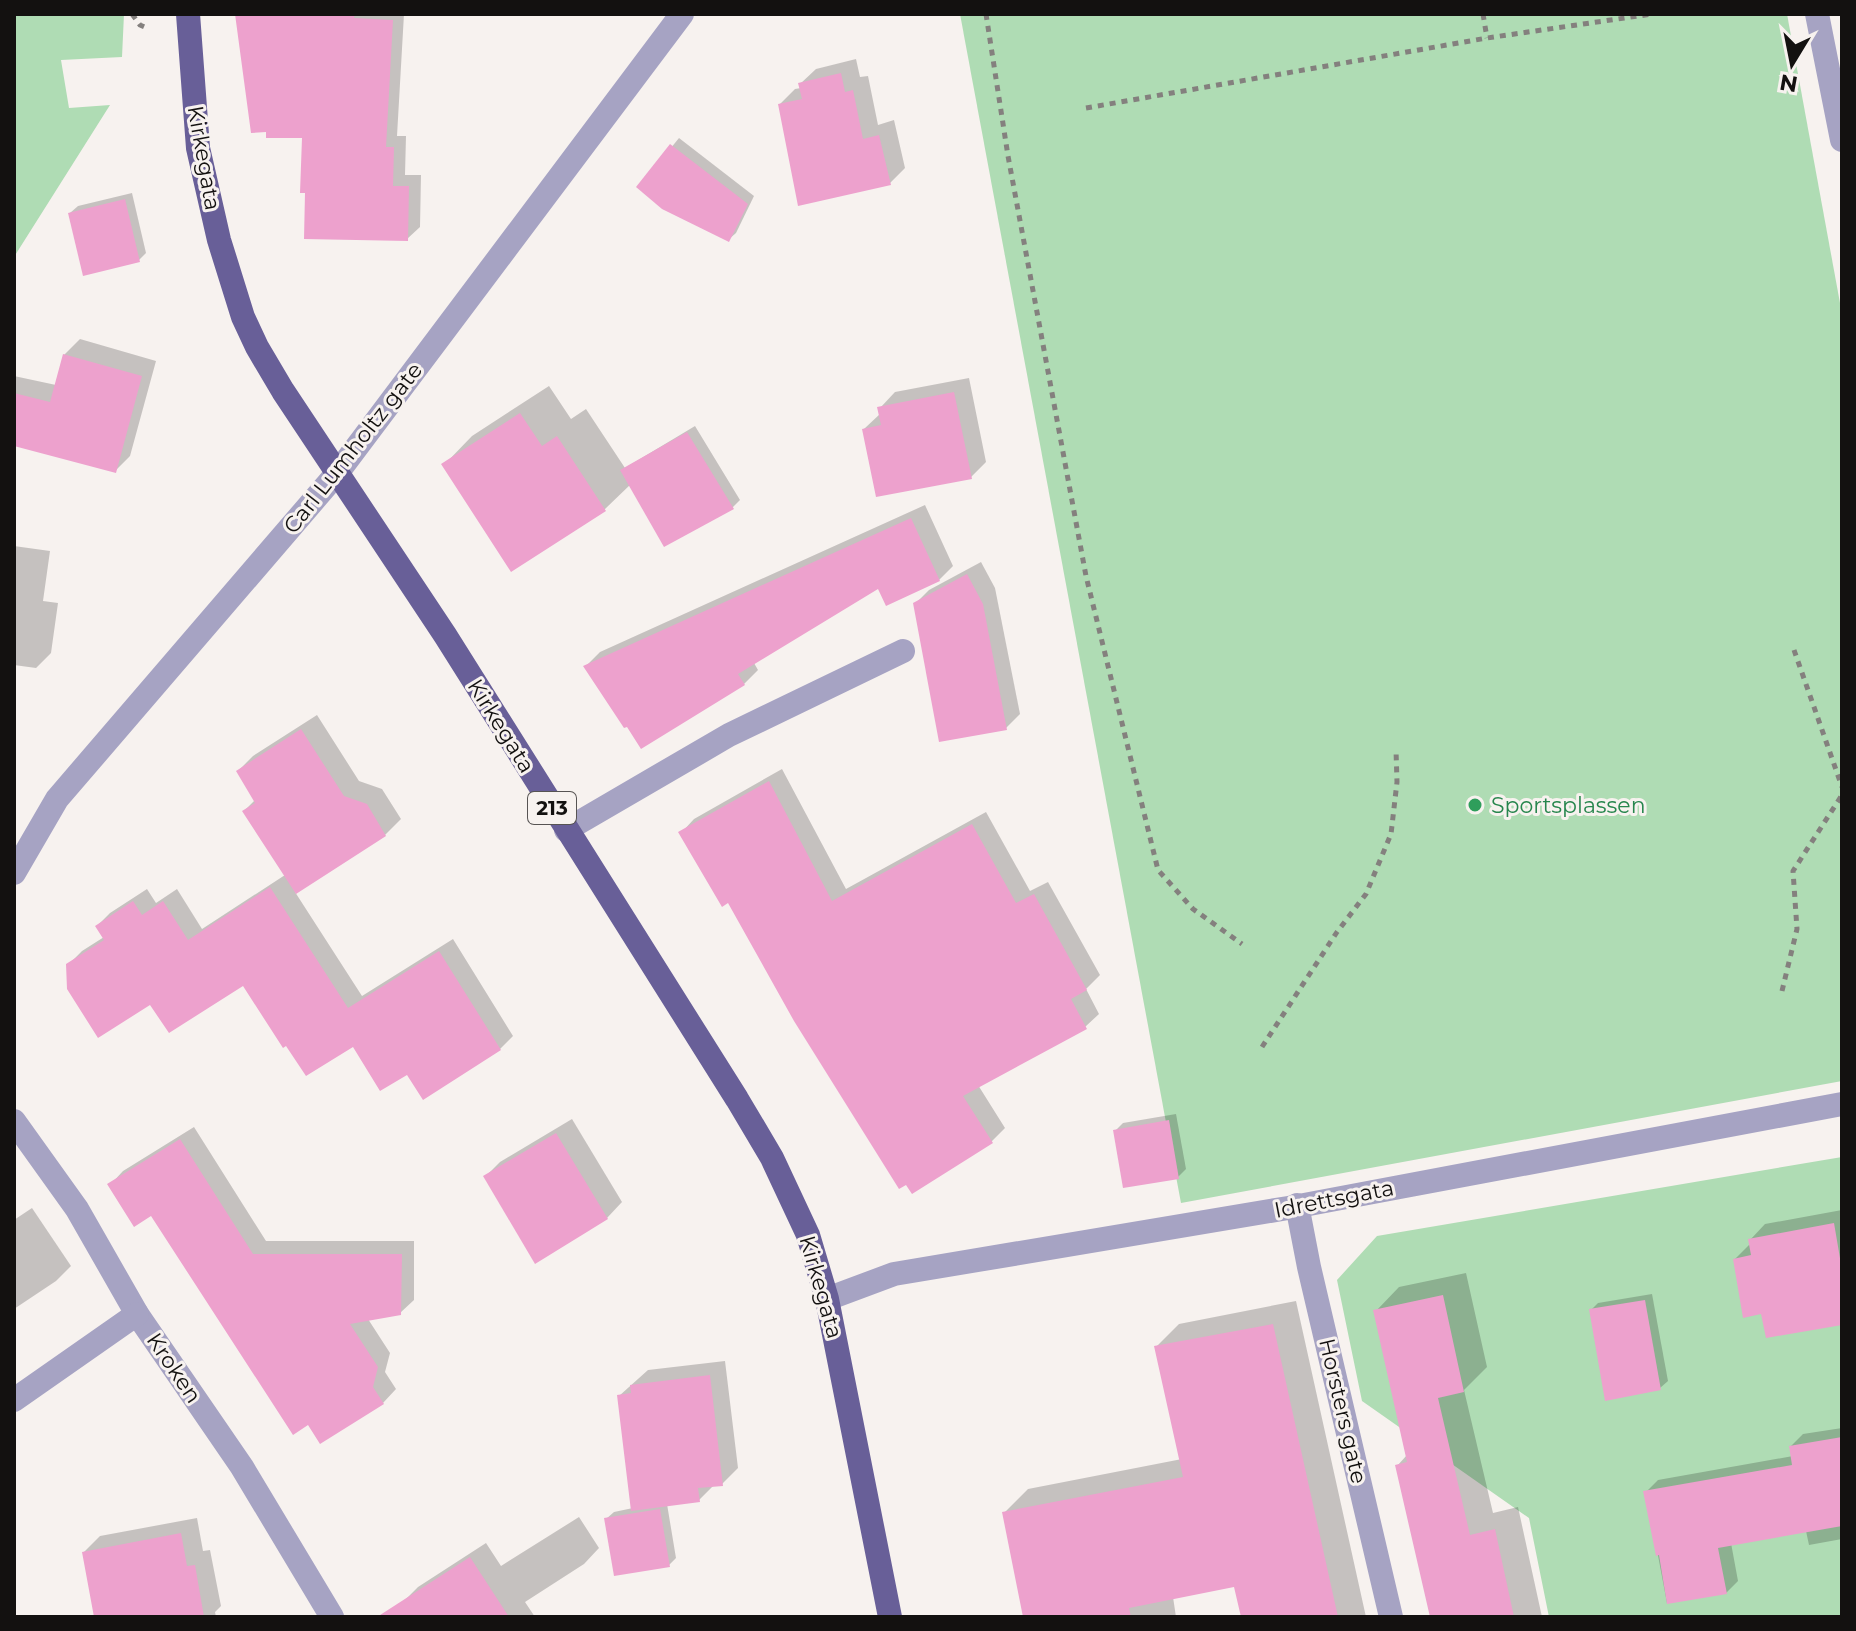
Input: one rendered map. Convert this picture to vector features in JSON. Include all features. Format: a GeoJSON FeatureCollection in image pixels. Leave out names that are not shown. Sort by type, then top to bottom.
{"type":"FeatureCollection","features":[{"type":"Feature","properties":{"kind":"main road","name":"Kirkegata"},"geometry":{"type":"LineString","coordinates":[[188,14],[198,148],[219,240],[243,317],[257,347],[453,648],[772,1158],[808,1235],[827,1299],[890,1617]]}},
{"type":"Feature","properties":{"kind":"street","name":"Carl Lumholtz gate"},"geometry":{"type":"LineString","coordinates":[[14,873],[57,799],[338,472],[682,14]]}},
{"type":"Feature","properties":{"kind":"street"},"geometry":{"type":"LineString","coordinates":[[1817,14],[1842,140]]}},
{"type":"Feature","properties":{"kind":"street"},"geometry":{"type":"LineString","coordinates":[[566,830],[729,735],[903,651]]}},
{"type":"Feature","properties":{"kind":"street","name":"Idrettsgata"},"geometry":{"type":"LineString","coordinates":[[827,1299],[894,1274],[1297,1205],[1842,1104]]}},
{"type":"Feature","properties":{"kind":"street","name":"Kroken"},"geometry":{"type":"LineString","coordinates":[[14,1121],[77,1209],[137,1314],[242,1467],[332,1617]]}},
{"type":"Feature","properties":{"kind":"street","name":"Horsters gate"},"geometry":{"type":"LineString","coordinates":[[1297,1205],[1312,1282],[1391,1617]]}},
{"type":"Feature","properties":{"kind":"street"},"geometry":{"type":"LineString","coordinates":[[14,1400],[137,1314]]}},
{"type":"Feature","properties":{"kind":"path"},"geometry":{"type":"LineString","coordinates":[[986,14],[1008,156],[1086,576],[1158,870],[1193,909],[1242,944]]}},
{"type":"Feature","properties":{"kind":"path"},"geometry":{"type":"LineString","coordinates":[[1483,14],[1487,38]]}},
{"type":"Feature","properties":{"kind":"path"},"geometry":{"type":"LineString","coordinates":[[1086,108],[1487,38],[1652,14]]}},
{"type":"Feature","properties":{"kind":"path"},"geometry":{"type":"LineString","coordinates":[[1794,650],[1842,787]]}},
{"type":"Feature","properties":{"kind":"path"},"geometry":{"type":"LineString","coordinates":[[1262,1047],[1337,932],[1366,894],[1391,834],[1397,782],[1396,750]]}},
{"type":"Feature","properties":{"kind":"path"},"geometry":{"type":"LineString","coordinates":[[1782,991],[1797,929],[1793,871],[1842,795]]}},
{"type":"Feature","properties":{"kind":"green space"},"geometry":{"type":"Polygon","coordinates":[[[14,14],[124,14],[122,57],[61,60],[69,108],[110,105],[14,257],[14,14]]]}},
{"type":"Feature","properties":{"kind":"green space","name":"Sportsplassen"},"geometry":{"type":"Polygon","coordinates":[[[960,14],[1787,14],[1842,314],[1842,1081],[1181,1203],[960,14]]]}},
{"type":"Feature","properties":{"kind":"green space"},"geometry":{"type":"Polygon","coordinates":[[[1842,1157],[1842,1617],[1549,1617],[1529,1518],[1362,1401],[1337,1280],[1377,1236],[1842,1157]]]}},
{"type":"Feature","properties":{"kind":"building"},"geometry":{"type":"Polygon","coordinates":[[[235,14],[355,14],[354,18],[393,20],[386,147],[394,147],[393,186],[409,186],[408,241],[304,239],[305,193],[300,193],[302,138],[266,138],[266,132],[251,133],[235,14]]]}},
{"type":"Feature","properties":{"kind":"building"},"geometry":{"type":"Polygon","coordinates":[[[841,73],[845,92],[853,90],[863,139],[879,135],[891,185],[798,206],[778,104],[802,99],[798,83],[841,73]]]}},
{"type":"Feature","properties":{"kind":"building"},"geometry":{"type":"Polygon","coordinates":[[[670,144],[748,204],[729,242],[662,209],[636,187],[670,144]]]}},
{"type":"Feature","properties":{"kind":"building"},"geometry":{"type":"Polygon","coordinates":[[[125,199],[140,262],[83,276],[68,213],[125,199]]]}},
{"type":"Feature","properties":{"kind":"building"},"geometry":{"type":"Polygon","coordinates":[[[63,354],[142,376],[116,473],[14,446],[14,393],[50,402],[63,354]]]}},
{"type":"Feature","properties":{"kind":"building"},"geometry":{"type":"Polygon","coordinates":[[[954,392],[972,479],[876,497],[862,429],[881,425],[877,407],[954,392]]]}},
{"type":"Feature","properties":{"kind":"building"},"geometry":{"type":"Polygon","coordinates":[[[520,413],[542,446],[557,436],[606,511],[511,572],[441,464],[520,413]]]}},
{"type":"Feature","properties":{"kind":"building"},"geometry":{"type":"Polygon","coordinates":[[[687,432],[734,509],[664,547],[620,470],[687,432]]]}},
{"type":"Feature","properties":{"kind":"building"},"geometry":{"type":"Polygon","coordinates":[[[911,518],[940,581],[886,606],[878,589],[738,674],[745,685],[641,749],[583,666],[911,518]]]}},
{"type":"Feature","properties":{"kind":"building"},"geometry":{"type":"Polygon","coordinates":[[[967,574],[983,604],[1007,730],[939,742],[913,603],[967,574]]]}},
{"type":"Feature","properties":{"kind":"building"},"geometry":{"type":"Polygon","coordinates":[[[301,729],[344,796],[367,804],[386,836],[296,894],[242,811],[255,803],[236,771],[301,729]]]}},
{"type":"Feature","properties":{"kind":"building"},"geometry":{"type":"Polygon","coordinates":[[[769,781],[832,901],[972,824],[1016,903],[1034,894],[1087,990],[1071,999],[1087,1029],[963,1096],[993,1143],[912,1194],[906,1185],[899,1189],[794,1021],[728,903],[722,907],[678,832],[769,781]]]}},
{"type":"Feature","properties":{"kind":"building"},"geometry":{"type":"Polygon","coordinates":[[[270,887],[348,1008],[439,951],[501,1050],[423,1100],[407,1075],[380,1091],[353,1047],[306,1076],[286,1046],[283,1048],[243,986],[169,1033],[150,1005],[98,1038],[67,989],[66,964],[104,940],[95,926],[133,901],[142,915],[163,901],[188,940],[270,887]]]}},
{"type":"Feature","properties":{"kind":"building"},"geometry":{"type":"Polygon","coordinates":[[[1169,1120],[1179,1179],[1123,1188],[1113,1130],[1169,1120]]]}},
{"type":"Feature","properties":{"kind":"building"},"geometry":{"type":"Polygon","coordinates":[[[556,1133],[608,1219],[535,1264],[483,1176],[556,1133]]]}},
{"type":"Feature","properties":{"kind":"building"},"geometry":{"type":"Polygon","coordinates":[[[180,1139],[253,1254],[402,1254],[401,1315],[350,1324],[378,1367],[373,1387],[384,1404],[320,1444],[308,1425],[293,1435],[151,1216],[134,1227],[107,1184],[180,1139]]]}},
{"type":"Feature","properties":{"kind":"building"},"geometry":{"type":"Polygon","coordinates":[[[1834,1223],[1842,1270],[1842,1325],[1766,1338],[1761,1314],[1743,1318],[1733,1259],[1751,1255],[1748,1239],[1834,1223]]]}},
{"type":"Feature","properties":{"kind":"building"},"geometry":{"type":"Polygon","coordinates":[[[1443,1295],[1464,1392],[1438,1398],[1470,1535],[1495,1529],[1514,1617],[1430,1617],[1395,1465],[1407,1462],[1373,1310],[1443,1295]]]}},
{"type":"Feature","properties":{"kind":"building"},"geometry":{"type":"Polygon","coordinates":[[[1645,1300],[1661,1390],[1605,1401],[1589,1309],[1645,1300]]]}},
{"type":"Feature","properties":{"kind":"building"},"geometry":{"type":"Polygon","coordinates":[[[1273,1324],[1338,1617],[1241,1617],[1234,1587],[1129,1608],[1131,1617],[1023,1617],[1002,1512],[1183,1477],[1154,1346],[1273,1324]]]}},
{"type":"Feature","properties":{"kind":"building"},"geometry":{"type":"Polygon","coordinates":[[[710,1375],[723,1486],[698,1488],[700,1502],[631,1511],[617,1395],[631,1393],[630,1385],[710,1375]]]}},
{"type":"Feature","properties":{"kind":"building"},"geometry":{"type":"Polygon","coordinates":[[[1842,1437],[1842,1526],[1718,1548],[1727,1594],[1667,1604],[1643,1491],[1792,1465],[1789,1446],[1842,1437]]]}},
{"type":"Feature","properties":{"kind":"building"},"geometry":{"type":"Polygon","coordinates":[[[660,1509],[670,1567],[614,1576],[604,1518],[660,1509]]]}},
{"type":"Feature","properties":{"kind":"building"},"geometry":{"type":"Polygon","coordinates":[[[181,1533],[187,1566],[195,1565],[204,1617],[94,1617],[82,1552],[181,1533]]]}},
{"type":"Feature","properties":{"kind":"building"},"geometry":{"type":"Polygon","coordinates":[[[470,1557],[509,1617],[377,1617],[470,1557]]]}},
{"type":"Feature","properties":{"kind":"place","name":"Sportsplassen"},"geometry":{"type":"Point","coordinates":[1475,805]}}]}
